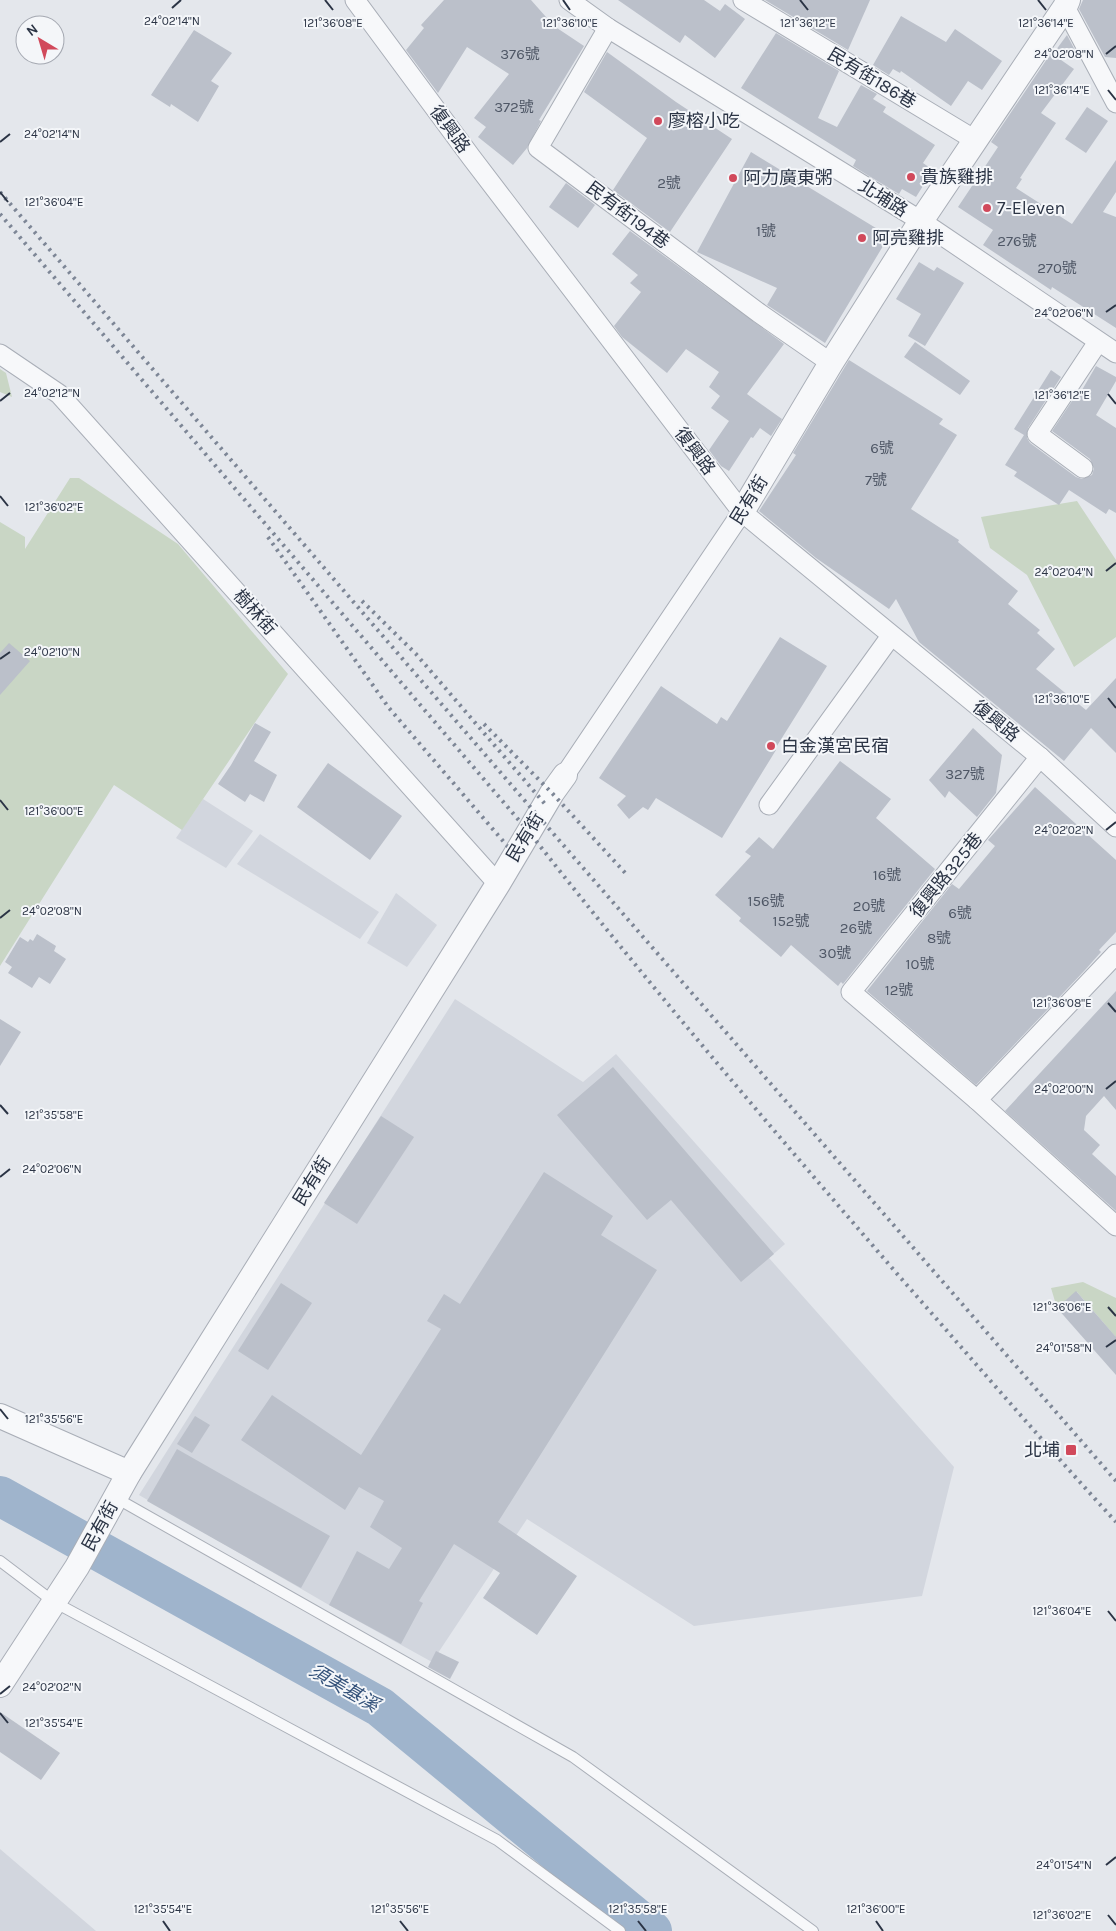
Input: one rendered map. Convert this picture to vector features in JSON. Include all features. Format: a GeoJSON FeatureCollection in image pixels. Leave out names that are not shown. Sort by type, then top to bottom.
{"type":"FeatureCollection","features":[{"type":"Feature","properties":{"kind":"street","name":"復興路"},"geometry":{"type":"LineString","coordinates":[[355,0],[471,157],[742,512],[1040,757],[1116,827]]}},
{"type":"Feature","properties":{"kind":"street","name":"北埔路"},"geometry":{"type":"LineString","coordinates":[[570,0],[608,28],[920,221],[1116,353]]}},
{"type":"Feature","properties":{"kind":"street","name":"民有街186巷"},"geometry":{"type":"LineString","coordinates":[[742,0],[975,140]]}},
{"type":"Feature","properties":{"kind":"street","name":"民有街"},"geometry":{"type":"LineString","coordinates":[[0,1685],[77,1567],[129,1473],[498,884],[552,793],[742,512],[831,363],[920,221],[1066,4]]}},
{"type":"Feature","properties":{"kind":"street"},"geometry":{"type":"LineString","coordinates":[[1066,4],[1116,104]]}},
{"type":"Feature","properties":{"kind":"street","name":"民有街194巷"},"geometry":{"type":"LineString","coordinates":[[608,28],[538,148],[759,313],[831,363]]}},
{"type":"Feature","properties":{"kind":"street"},"geometry":{"type":"LineString","coordinates":[[1083,468],[1037,434],[1098,342]]}},
{"type":"Feature","properties":{"kind":"street","name":"樹林街"},"geometry":{"type":"LineString","coordinates":[[0,354],[59,394],[498,884]]}},
{"type":"Feature","properties":{"kind":"street"},"geometry":{"type":"LineString","coordinates":[[769,805],[891,636]]}},
{"type":"Feature","properties":{"kind":"street","name":"復興路325巷"},"geometry":{"type":"LineString","coordinates":[[977,1100],[851,992],[1040,757]]}},
{"type":"Feature","properties":{"kind":"street"},"geometry":{"type":"LineString","coordinates":[[1113,1218],[977,1100],[1116,954]]}},
{"type":"Feature","properties":{"kind":"street"},"geometry":{"type":"LineString","coordinates":[[0,1416],[129,1473]]}},
{"type":"Feature","properties":{"kind":"lane"},"geometry":{"type":"LineString","coordinates":[[116,1498],[573,1757],[813,1931]]}},
{"type":"Feature","properties":{"kind":"lane"},"geometry":{"type":"LineString","coordinates":[[0,1561],[54,1602],[498,1840],[620,1931]]}},
{"type":"Feature","properties":{"kind":"shaded area"},"geometry":{"type":"Polygon","coordinates":[[[203,799],[253,831],[226,868],[176,838],[203,799]]]}},
{"type":"Feature","properties":{"kind":"shaded area"},"geometry":{"type":"Polygon","coordinates":[[[260,834],[379,912],[360,939],[237,864],[260,834]]]}},
{"type":"Feature","properties":{"kind":"shaded area"},"geometry":{"type":"Polygon","coordinates":[[[396,893],[437,925],[407,967],[367,943],[396,893]]]}},
{"type":"Feature","properties":{"kind":"shaded area"},"geometry":{"type":"Polygon","coordinates":[[[455,999],[583,1082],[616,1054],[785,1244],[769,1258],[954,1467],[922,1596],[694,1626],[527,1519],[432,1662],[139,1495],[455,999]]]}},
{"type":"Feature","properties":{"kind":"shaded area"},"geometry":{"type":"Polygon","coordinates":[[[0,1849],[96,1931],[0,1931],[0,1849]]]}},
{"type":"Feature","properties":{"kind":"green space"},"geometry":{"type":"Polygon","coordinates":[[[0,369],[6,373],[12,397],[0,392],[0,369]]]}},
{"type":"Feature","properties":{"kind":"green space"},"geometry":{"type":"Polygon","coordinates":[[[70,478],[79,478],[178,544],[288,674],[182,830],[114,785],[0,966],[0,522],[25,537],[25,549],[70,478]]]}},
{"type":"Feature","properties":{"kind":"green space"},"geometry":{"type":"Polygon","coordinates":[[[1077,501],[1116,560],[1116,637],[1074,667],[1027,575],[990,548],[981,517],[1077,501]]]}},
{"type":"Feature","properties":{"kind":"green space"},"geometry":{"type":"Polygon","coordinates":[[[1083,1282],[1116,1298],[1116,1341],[1115,1336],[1077,1292],[1057,1308],[1051,1288],[1083,1282]]]}},
{"type":"Feature","properties":{"kind":"building"},"geometry":{"type":"Polygon","coordinates":[[[444,0],[531,0],[554,26],[584,46],[539,120],[541,121],[527,148],[513,165],[478,137],[486,127],[474,118],[509,74],[467,47],[438,93],[406,50],[424,28],[421,25],[444,0]]]}},
{"type":"Feature","properties":{"kind":"building"},"geometry":{"type":"Polygon","coordinates":[[[618,0],[704,0],[720,11],[725,4],[745,19],[715,58],[685,35],[680,43],[618,0]]]}},
{"type":"Feature","properties":{"kind":"building"},"geometry":{"type":"Polygon","coordinates":[[[765,0],[870,0],[848,50],[765,0]]]}},
{"type":"Feature","properties":{"kind":"building"},"geometry":{"type":"Polygon","coordinates":[[[1083,0],[1116,0],[1116,58],[1105,57],[1079,9],[1083,0]]]}},
{"type":"Feature","properties":{"kind":"building"},"geometry":{"type":"Polygon","coordinates":[[[901,16],[946,42],[955,29],[1002,61],[982,90],[968,81],[951,106],[901,71],[900,73],[893,69],[889,75],[873,65],[901,16]]]}},
{"type":"Feature","properties":{"kind":"building"},"geometry":{"type":"Polygon","coordinates":[[[194,30],[232,53],[211,81],[219,86],[198,122],[171,104],[170,107],[151,95],[194,30]]]}},
{"type":"Feature","properties":{"kind":"building"},"geometry":{"type":"Polygon","coordinates":[[[776,33],[839,71],[818,118],[837,127],[861,85],[877,94],[873,99],[886,107],[883,112],[935,145],[923,163],[933,170],[916,197],[902,189],[899,194],[869,176],[853,166],[856,160],[741,88],[776,33]]]}},
{"type":"Feature","properties":{"kind":"building"},"geometry":{"type":"Polygon","coordinates":[[[1067,35],[1078,56],[1053,54],[1067,35]]]}},
{"type":"Feature","properties":{"kind":"building"},"geometry":{"type":"Polygon","coordinates":[[[607,52],[676,102],[732,139],[670,232],[613,190],[647,138],[584,92],[607,52]]]}},
{"type":"Feature","properties":{"kind":"building"},"geometry":{"type":"Polygon","coordinates":[[[1051,53],[1074,69],[1041,113],[1056,123],[1020,178],[1022,179],[1016,188],[1072,224],[1116,160],[1116,192],[1103,212],[1116,217],[1116,328],[1052,287],[1051,290],[983,245],[993,230],[958,207],[998,147],[991,142],[1051,53]]]}},
{"type":"Feature","properties":{"kind":"building"},"geometry":{"type":"Polygon","coordinates":[[[1087,107],[1108,121],[1086,153],[1065,139],[1087,107]]]}},
{"type":"Feature","properties":{"kind":"building"},"geometry":{"type":"Polygon","coordinates":[[[751,152],[889,236],[825,343],[767,305],[777,288],[697,252],[751,152]]]}},
{"type":"Feature","properties":{"kind":"building"},"geometry":{"type":"Polygon","coordinates":[[[566,183],[595,205],[578,228],[549,207],[566,183]]]}},
{"type":"Feature","properties":{"kind":"building"},"geometry":{"type":"Polygon","coordinates":[[[630,231],[784,344],[747,394],[782,419],[771,436],[760,428],[753,438],[751,437],[729,471],[721,466],[709,450],[729,421],[711,408],[720,396],[709,387],[719,372],[686,349],[667,373],[622,337],[614,326],[641,292],[630,283],[638,275],[612,254],[630,231]]]}},
{"type":"Feature","properties":{"kind":"building"},"geometry":{"type":"Polygon","coordinates":[[[919,262],[934,271],[937,267],[964,283],[925,346],[908,336],[921,314],[896,299],[919,262]]]}},
{"type":"Feature","properties":{"kind":"building"},"geometry":{"type":"Polygon","coordinates":[[[915,342],[970,381],[960,395],[904,357],[915,342]]]}},
{"type":"Feature","properties":{"kind":"building"},"geometry":{"type":"Polygon","coordinates":[[[849,360],[943,419],[939,424],[957,435],[911,509],[959,540],[958,542],[1018,591],[1008,604],[1040,630],[1037,633],[1055,649],[1036,669],[1086,710],[1116,678],[1116,753],[1091,728],[1064,761],[919,642],[896,599],[889,609],[816,558],[759,511],[796,455],[793,453],[849,360]]]}},
{"type":"Feature","properties":{"kind":"building"},"geometry":{"type":"Polygon","coordinates":[[[1096,366],[1116,377],[1116,381],[1096,415],[1116,428],[1116,513],[1109,509],[1106,514],[1069,490],[1059,505],[1014,476],[1017,472],[1005,465],[1024,435],[1014,429],[1051,370],[1061,377],[1028,428],[1027,438],[1030,443],[1076,477],[1082,479],[1092,475],[1094,469],[1090,459],[1052,431],[1080,389],[1082,390],[1096,366]]]}},
{"type":"Feature","properties":{"kind":"building"},"geometry":{"type":"Polygon","coordinates":[[[780,637],[827,666],[722,838],[656,798],[648,810],[643,807],[629,819],[617,805],[626,796],[599,778],[661,686],[717,724],[721,717],[727,721],[780,637]]]}},
{"type":"Feature","properties":{"kind":"building"},"geometry":{"type":"Polygon","coordinates":[[[9,643],[30,661],[0,695],[0,653],[9,643]]]}},
{"type":"Feature","properties":{"kind":"building"},"geometry":{"type":"Polygon","coordinates":[[[255,723],[271,732],[254,761],[277,775],[264,802],[250,794],[245,802],[218,784],[255,723]]]}},
{"type":"Feature","properties":{"kind":"building"},"geometry":{"type":"Polygon","coordinates":[[[973,728],[1002,755],[996,793],[977,817],[949,791],[945,798],[929,780],[973,728]]]}},
{"type":"Feature","properties":{"kind":"building"},"geometry":{"type":"Polygon","coordinates":[[[840,761],[891,799],[876,818],[935,869],[843,984],[841,982],[838,986],[791,945],[781,957],[739,921],[741,918],[715,895],[751,856],[745,852],[759,837],[773,849],[840,761]]]}},
{"type":"Feature","properties":{"kind":"building"},"geometry":{"type":"Polygon","coordinates":[[[328,763],[402,816],[370,860],[297,807],[328,763]]]}},
{"type":"Feature","properties":{"kind":"building"},"geometry":{"type":"Polygon","coordinates":[[[1035,787],[1116,860],[1116,932],[1099,950],[1101,952],[1085,970],[976,1085],[867,991],[952,884],[959,889],[995,846],[988,840],[1035,787]]]}},
{"type":"Feature","properties":{"kind":"building"},"geometry":{"type":"Polygon","coordinates":[[[37,934],[56,946],[54,951],[66,959],[50,984],[39,977],[32,988],[8,973],[12,967],[5,962],[20,937],[28,942],[30,939],[33,941],[37,934]]]}},
{"type":"Feature","properties":{"kind":"building"},"geometry":{"type":"Polygon","coordinates":[[[1116,991],[1116,1110],[1104,1096],[1086,1116],[1084,1130],[1100,1145],[1092,1154],[1116,1176],[1116,1211],[1005,1111],[1116,991]]]}},
{"type":"Feature","properties":{"kind":"building"},"geometry":{"type":"Polygon","coordinates":[[[0,1019],[21,1032],[0,1066],[0,1019]]]}},
{"type":"Feature","properties":{"kind":"building"},"geometry":{"type":"Polygon","coordinates":[[[613,1067],[774,1254],[741,1282],[671,1200],[647,1220],[557,1115],[613,1067]]]}},
{"type":"Feature","properties":{"kind":"building"},"geometry":{"type":"Polygon","coordinates":[[[381,1116],[414,1137],[357,1224],[324,1203],[381,1116]]]}},
{"type":"Feature","properties":{"kind":"building"},"geometry":{"type":"Polygon","coordinates":[[[544,1172],[613,1216],[601,1235],[657,1270],[498,1522],[577,1576],[537,1635],[483,1598],[500,1573],[454,1544],[419,1601],[423,1603],[401,1644],[329,1605],[357,1551],[389,1569],[402,1548],[370,1527],[384,1501],[359,1487],[345,1510],[241,1440],[272,1395],[361,1455],[441,1329],[427,1321],[444,1294],[460,1304],[544,1172]]]}},
{"type":"Feature","properties":{"kind":"building"},"geometry":{"type":"Polygon","coordinates":[[[281,1283],[312,1303],[268,1370],[238,1351],[281,1283]]]}},
{"type":"Feature","properties":{"kind":"building"},"geometry":{"type":"Polygon","coordinates":[[[1076,1291],[1116,1337],[1116,1375],[1057,1308],[1076,1291]]]}},
{"type":"Feature","properties":{"kind":"building"},"geometry":{"type":"Polygon","coordinates":[[[195,1416],[210,1425],[192,1453],[177,1444],[195,1416]]]}},
{"type":"Feature","properties":{"kind":"building"},"geometry":{"type":"Polygon","coordinates":[[[177,1449],[330,1536],[301,1588],[147,1501],[177,1449]]]}},
{"type":"Feature","properties":{"kind":"building"},"geometry":{"type":"Polygon","coordinates":[[[436,1651],[459,1662],[450,1679],[428,1667],[436,1651]]]}},
{"type":"Feature","properties":{"kind":"building"},"geometry":{"type":"Polygon","coordinates":[[[0,1712],[60,1753],[41,1780],[0,1752],[0,1712]]]}},
{"type":"Feature","properties":{"kind":"waterway","name":"須美基溪"},"geometry":{"type":"LineString","coordinates":[[0,1496],[380,1707],[652,1931]]}},
{"type":"Feature","properties":{"kind":"railway"},"geometry":{"type":"LineString","coordinates":[[0,192],[538,816],[1116,1481]]}},
{"type":"Feature","properties":{"kind":"railway"},"geometry":{"type":"LineString","coordinates":[[0,214],[529,832],[711,1056],[899,1276],[1116,1522]]}},
{"type":"Feature","properties":{"kind":"railway"},"geometry":{"type":"LineString","coordinates":[[268,537],[389,708],[515,855]]}},
{"type":"Feature","properties":{"kind":"railway"},"geometry":{"type":"LineString","coordinates":[[362,601],[416,654],[545,804]]}},
{"type":"Feature","properties":{"kind":"railway"},"geometry":{"type":"LineString","coordinates":[[484,724],[552,793],[628,876]]}},
{"type":"Feature","properties":{"kind":"place","name":"廖榕小吃"},"geometry":{"type":"Point","coordinates":[658,121]}},
{"type":"Feature","properties":{"kind":"place","name":"貴族雞排"},"geometry":{"type":"Point","coordinates":[911,177]}},
{"type":"Feature","properties":{"kind":"place","name":"阿力廣東粥"},"geometry":{"type":"Point","coordinates":[733,178]}},
{"type":"Feature","properties":{"kind":"place","name":"7-Eleven"},"geometry":{"type":"Point","coordinates":[987,208]}},
{"type":"Feature","properties":{"kind":"place","name":"阿亮雞排"},"geometry":{"type":"Point","coordinates":[862,238]}},
{"type":"Feature","properties":{"kind":"place","name":"白金漢宮民宿"},"geometry":{"type":"Point","coordinates":[771,746]}},
{"type":"Feature","properties":{"kind":"place","name":"北埔"},"geometry":{"type":"Point","coordinates":[1071,1450]}}]}
